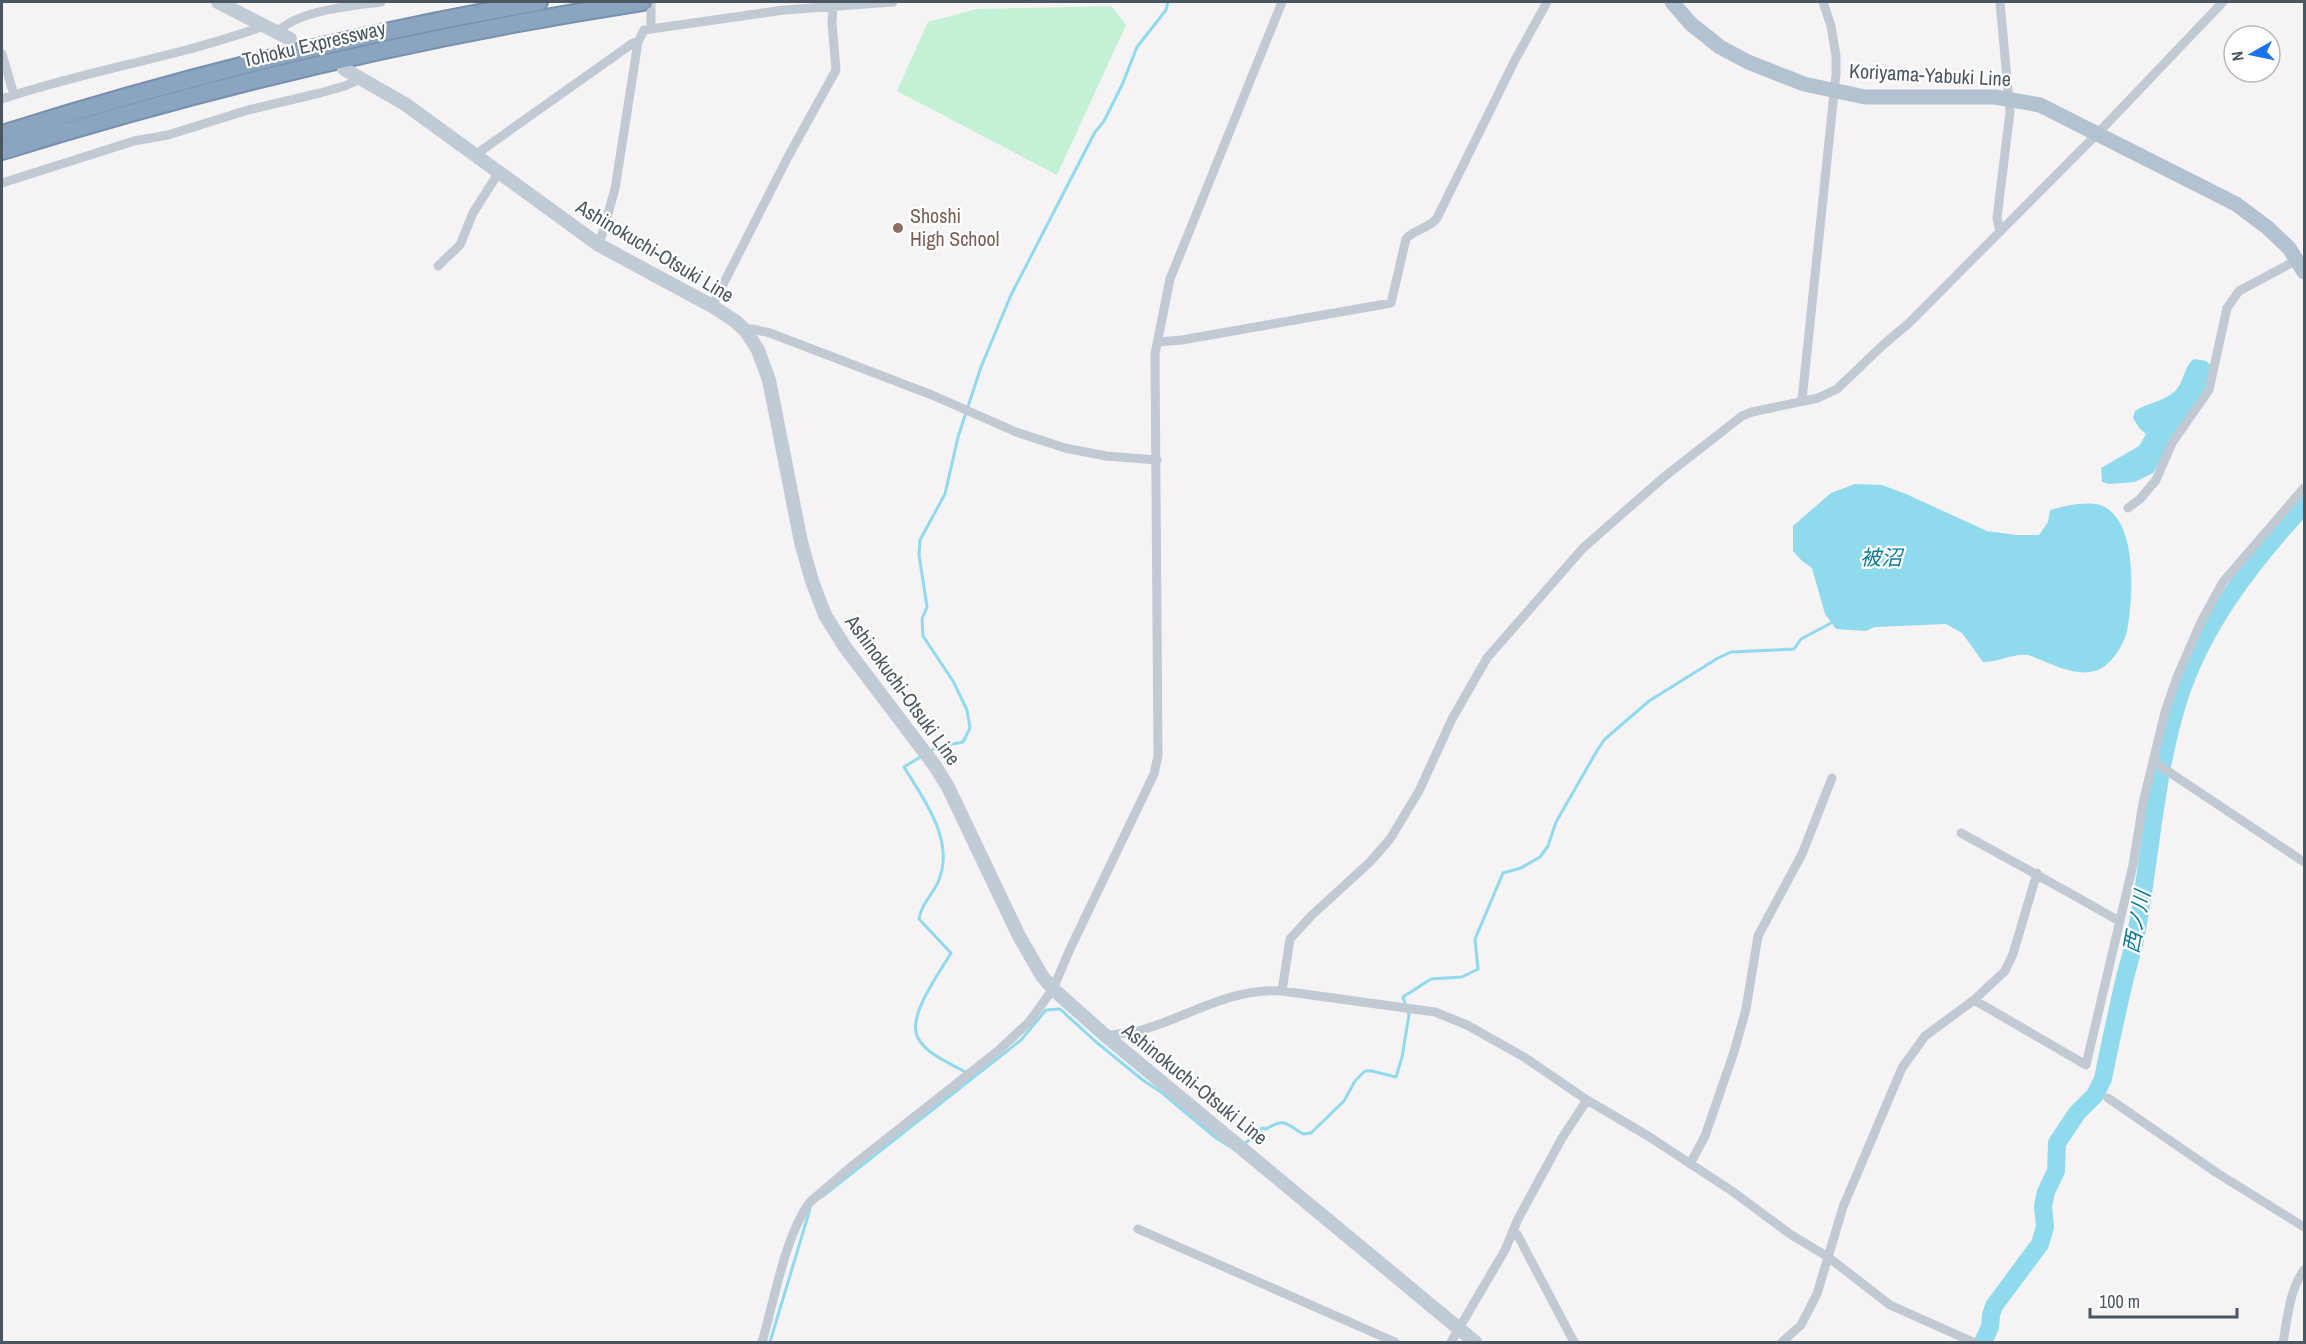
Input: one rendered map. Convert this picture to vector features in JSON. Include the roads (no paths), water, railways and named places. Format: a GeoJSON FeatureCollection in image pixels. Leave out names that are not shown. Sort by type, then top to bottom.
{"type":"FeatureCollection","features":[{"type":"Feature","properties":{"kind":"highway","name":"Tohoku Expressway"},"geometry":{"type":"LineString","coordinates":[[2,134],[70,112],[266,58],[371,34],[539,2]]}},
{"type":"Feature","properties":{"kind":"highway","name":"Tohoku Expressway"},"geometry":{"type":"LineString","coordinates":[[2,152],[186,97],[316,64],[470,31],[647,7]]}},
{"type":"Feature","properties":{"kind":"main road"},"geometry":{"type":"LineString","coordinates":[[218,2],[284,36]]}},
{"type":"Feature","properties":{"kind":"main road","name":"Koriyama-Yabuki Line"},"geometry":{"type":"LineString","coordinates":[[1672,2],[1691,24],[1733,55],[1791,79],[1833,91],[1865,98],[2009,98],[2040,105],[2236,204],[2268,228],[2289,248],[2301,266]]}},
{"type":"Feature","properties":{"kind":"main road","name":"Ashinokuchi-Otsuki Line"},"geometry":{"type":"LineString","coordinates":[[344,69],[405,104],[599,245],[712,306],[746,331],[758,350],[770,380],[801,542],[825,615],[845,647],[936,766],[1019,936],[1042,976],[1053,989],[1106,1036],[1475,1342]]}},
{"type":"Feature","properties":{"kind":"street"},"geometry":{"type":"LineString","coordinates":[[284,36],[286,24],[307,16],[381,2]]}},
{"type":"Feature","properties":{"kind":"street"},"geometry":{"type":"LineString","coordinates":[[599,245],[615,189],[638,42],[644,30],[833,5],[893,2]]}},
{"type":"Feature","properties":{"kind":"street"},"geometry":{"type":"LineString","coordinates":[[762,1342],[794,1230],[810,1202],[1022,1030],[1053,989],[1154,774],[1158,756],[1155,354],[1170,279],[1282,2]]}},
{"type":"Feature","properties":{"kind":"street"},"geometry":{"type":"LineString","coordinates":[[1158,342],[1296,321],[1391,303],[1406,239],[1409,235],[1433,224],[1437,218],[1515,60],[1547,2]]}},
{"type":"Feature","properties":{"kind":"street"},"geometry":{"type":"LineString","coordinates":[[1802,400],[1836,56],[1831,26],[1823,2]]}},
{"type":"Feature","properties":{"kind":"street"},"geometry":{"type":"LineString","coordinates":[[2000,2],[2010,112],[1997,218],[2000,232]]}},
{"type":"Feature","properties":{"kind":"street"},"geometry":{"type":"LineString","coordinates":[[1282,991],[1290,939],[1312,915],[1370,862],[1390,839],[1419,791],[1452,719],[1487,658],[1584,548],[1664,477],[1728,426],[1752,412],[1818,398],[1837,389],[1909,323],[2000,232],[2223,2]]}},
{"type":"Feature","properties":{"kind":"street"},"geometry":{"type":"LineString","coordinates":[[712,306],[789,155],[836,70],[833,5]]}},
{"type":"Feature","properties":{"kind":"street"},"geometry":{"type":"LineString","coordinates":[[647,7],[651,28]]}},
{"type":"Feature","properties":{"kind":"street"},"geometry":{"type":"LineString","coordinates":[[2,99],[43,85],[226,39],[264,26]]}},
{"type":"Feature","properties":{"kind":"street"},"geometry":{"type":"LineString","coordinates":[[475,155],[633,43],[638,42]]}},
{"type":"Feature","properties":{"kind":"street"},"geometry":{"type":"LineString","coordinates":[[2,54],[14,94]]}},
{"type":"Feature","properties":{"kind":"street"},"geometry":{"type":"LineString","coordinates":[[2,183],[134,141],[168,135],[248,110],[336,88],[360,79]]}},
{"type":"Feature","properties":{"kind":"street"},"geometry":{"type":"LineString","coordinates":[[438,266],[460,245],[473,213],[499,172]]}},
{"type":"Feature","properties":{"kind":"street"},"geometry":{"type":"LineString","coordinates":[[2128,508],[2140,499],[2156,480],[2172,443],[2209,390],[2227,308],[2232,299],[2239,291],[2301,266]]}},
{"type":"Feature","properties":{"kind":"street"},"geometry":{"type":"LineString","coordinates":[[746,331],[755,329],[781,337],[901,382],[995,424],[1037,439],[1106,456],[1157,460]]}},
{"type":"Feature","properties":{"kind":"street"},"geometry":{"type":"LineString","coordinates":[[1974,1000],[2086,1065],[2133,866],[2143,802],[2168,703],[2189,646],[2223,582],[2304,488]]}},
{"type":"Feature","properties":{"kind":"street"},"geometry":{"type":"LineString","coordinates":[[2154,762],[2304,862]]}},
{"type":"Feature","properties":{"kind":"street"},"geometry":{"type":"LineString","coordinates":[[1690,1164],[1705,1136],[1734,1052],[1746,1009],[1758,936],[1802,854],[1832,778]]}},
{"type":"Feature","properties":{"kind":"street"},"geometry":{"type":"LineString","coordinates":[[1961,833],[2013,863],[2037,873],[2119,921]]}},
{"type":"Feature","properties":{"kind":"street"},"geometry":{"type":"LineString","coordinates":[[1782,1342],[1801,1325],[1817,1294],[1856,1175],[1902,1068],[1925,1036],[1974,1000],[1999,977],[2009,963],[2037,873]]}},
{"type":"Feature","properties":{"kind":"street"},"geometry":{"type":"LineString","coordinates":[[1106,1036],[1137,1031],[1236,994],[1257,990],[1282,991],[1435,1012],[1467,1024],[1524,1057],[1587,1100],[1648,1136],[1751,1204],[1790,1234],[1828,1257],[1890,1305],[1959,1340],[1973,1342]]}},
{"type":"Feature","properties":{"kind":"street"},"geometry":{"type":"LineString","coordinates":[[2108,1098],[2217,1173],[2304,1227]]}},
{"type":"Feature","properties":{"kind":"street"},"geometry":{"type":"LineString","coordinates":[[1451,1342],[1505,1250],[1513,1230],[1562,1138],[1587,1100]]}},
{"type":"Feature","properties":{"kind":"street"},"geometry":{"type":"LineString","coordinates":[[1138,1229],[1395,1342]]}},
{"type":"Feature","properties":{"kind":"street"},"geometry":{"type":"LineString","coordinates":[[1513,1230],[1574,1342]]}},
{"type":"Feature","properties":{"kind":"street"},"geometry":{"type":"LineString","coordinates":[[2283,1342],[2292,1293],[2304,1270]]}},
{"type":"Feature","properties":{"kind":"water"},"geometry":{"type":"Polygon","coordinates":[[[2194,359],[2206,361],[2212,366],[2210,380],[2153,473],[2135,482],[2109,484],[2102,482],[2101,468],[2139,446],[2146,434],[2133,418],[2135,411],[2174,392],[2190,362],[2194,359]]]}},
{"type":"Feature","properties":{"kind":"water","name":"被沼"},"geometry":{"type":"Polygon","coordinates":[[[1855,484],[1882,485],[1987,531],[2016,535],[2039,535],[2048,522],[2050,510],[2094,504],[2113,513],[2122,526],[2130,561],[2131,600],[2127,631],[2120,648],[2112,659],[2098,670],[2076,672],[2028,655],[1983,662],[1962,633],[1946,624],[1875,627],[1866,631],[1836,629],[1825,614],[1812,568],[1793,551],[1793,526],[1831,493],[1855,484]]]}},
{"type":"Feature","properties":{"kind":"waterway"},"geometry":{"type":"LineString","coordinates":[[930,751],[937,747],[963,742],[970,728],[967,710],[953,681],[923,636],[922,619],[927,607],[919,555],[920,540],[945,494],[958,437],[981,367],[1011,295],[1095,132],[1104,121],[1137,47],[1166,10],[1168,2]]}},
{"type":"Feature","properties":{"kind":"waterway","name":"西ノ川"},"geometry":{"type":"LineString","coordinates":[[1983,1342],[1990,1327],[1994,1306],[2040,1244],[2045,1227],[2043,1206],[2046,1192],[2056,1171],[2057,1143],[2077,1113],[2095,1095],[2103,1079],[2136,936],[2164,757],[2170,729],[2188,673],[2200,646],[2230,596],[2265,549],[2304,505]]}},
{"type":"Feature","properties":{"kind":"waterway"},"geometry":{"type":"LineString","coordinates":[[1243,1144],[1253,1138],[1262,1128],[1266,1129],[1278,1123],[1286,1123],[1303,1134],[1311,1133],[1344,1101],[1355,1081],[1365,1071],[1396,1077],[1409,1015],[1403,997],[1431,979],[1462,977],[1478,969],[1475,939],[1503,873],[1521,868],[1540,857],[1548,846],[1556,822],[1605,739],[1649,701],[1718,658],[1731,652],[1794,649],[1801,639],[1833,622]]}},
{"type":"Feature","properties":{"kind":"waterway"},"geometry":{"type":"LineString","coordinates":[[922,756],[904,767],[935,822],[943,851],[943,867],[936,887],[922,908],[919,919],[951,953],[920,1007],[916,1029],[918,1038],[927,1049],[967,1073]]}},
{"type":"Feature","properties":{"kind":"waterway"},"geometry":{"type":"LineString","coordinates":[[823,1196],[1021,1040],[1046,1010],[1060,1009],[1144,1081],[1161,1092],[1216,1138],[1234,1149]]}},
{"type":"Feature","properties":{"kind":"waterway"},"geometry":{"type":"LineString","coordinates":[[770,1342],[810,1209]]}},
{"type":"Feature","properties":{"kind":"tunnel"},"geometry":{"type":"LineString","coordinates":[[651,2],[651,12]]}},
{"type":"Feature","properties":{"kind":"place","name":"Shoshi High School"},"geometry":{"type":"Point","coordinates":[898,228]}}]}
